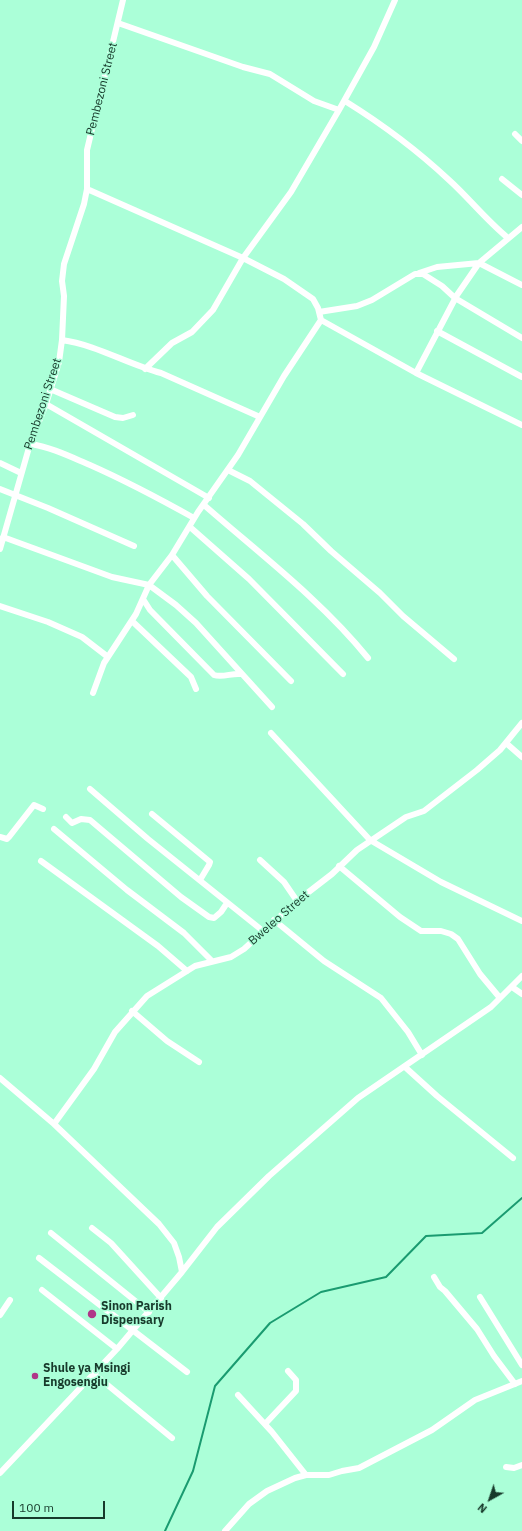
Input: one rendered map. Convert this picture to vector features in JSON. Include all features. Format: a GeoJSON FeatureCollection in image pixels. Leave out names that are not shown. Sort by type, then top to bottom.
{"type":"FeatureCollection","features":[{"type":"Feature","properties":{"kind":"street","name":"Pembezoni Street"},"geometry":{"type":"LineString","coordinates":[[0,549],[30,444],[46,404],[59,362],[62,340],[64,296],[62,281],[64,264],[84,204],[87,190],[87,150],[97,114],[108,55],[118,23],[123,0]]}},
{"type":"Feature","properties":{"kind":"street"},"geometry":{"type":"LineString","coordinates":[[145,369],[172,343],[192,332],[213,310],[243,258],[292,192],[374,47],[395,0]]}},
{"type":"Feature","properties":{"kind":"street"},"geometry":{"type":"LineString","coordinates":[[118,23],[243,67],[270,74],[314,101],[339,110]]}},
{"type":"Feature","properties":{"kind":"street"},"geometry":{"type":"LineString","coordinates":[[344,101],[376,120],[394,136],[413,148],[450,180],[508,238]]}},
{"type":"Feature","properties":{"kind":"street"},"geometry":{"type":"LineString","coordinates":[[515,134],[522,141]]}},
{"type":"Feature","properties":{"kind":"street"},"geometry":{"type":"LineString","coordinates":[[502,179],[522,196]]}},
{"type":"Feature","properties":{"kind":"street"},"geometry":{"type":"LineString","coordinates":[[87,190],[243,258],[284,279],[313,299],[321,320],[228,470],[194,518],[172,555],[149,585],[132,621],[108,657],[93,694]]}},
{"type":"Feature","properties":{"kind":"street"},"geometry":{"type":"LineString","coordinates":[[416,373],[455,298],[479,263],[522,227]]}},
{"type":"Feature","properties":{"kind":"street"},"geometry":{"type":"LineString","coordinates":[[319,312],[357,306],[372,300],[415,274],[437,267],[479,263],[522,285]]}},
{"type":"Feature","properties":{"kind":"street"},"geometry":{"type":"LineString","coordinates":[[419,273],[442,286],[455,298],[522,338]]}},
{"type":"Feature","properties":{"kind":"street"},"geometry":{"type":"LineString","coordinates":[[321,320],[416,373],[522,425]]}},
{"type":"Feature","properties":{"kind":"street"},"geometry":{"type":"LineString","coordinates":[[437,331],[522,377]]}},
{"type":"Feature","properties":{"kind":"street"},"geometry":{"type":"LineString","coordinates":[[62,340],[78,342],[174,379],[260,417]]}},
{"type":"Feature","properties":{"kind":"street"},"geometry":{"type":"LineString","coordinates":[[50,388],[115,417],[123,418],[133,415]]}},
{"type":"Feature","properties":{"kind":"street"},"geometry":{"type":"LineString","coordinates":[[46,404],[209,498]]}},
{"type":"Feature","properties":{"kind":"street"},"geometry":{"type":"LineString","coordinates":[[30,444],[69,456],[130,482],[194,518]]}},
{"type":"Feature","properties":{"kind":"street"},"geometry":{"type":"LineString","coordinates":[[0,463],[21,473]]}},
{"type":"Feature","properties":{"kind":"street"},"geometry":{"type":"LineString","coordinates":[[228,470],[250,481],[303,524],[331,551],[380,593],[403,616],[454,659]]}},
{"type":"Feature","properties":{"kind":"street"},"geometry":{"type":"LineString","coordinates":[[0,489],[15,494],[134,546]]}},
{"type":"Feature","properties":{"kind":"street"},"geometry":{"type":"LineString","coordinates":[[204,505],[324,610],[350,636],[368,658]]}},
{"type":"Feature","properties":{"kind":"street"},"geometry":{"type":"LineString","coordinates":[[190,527],[249,579],[343,674]]}},
{"type":"Feature","properties":{"kind":"street"},"geometry":{"type":"LineString","coordinates":[[3,537],[112,577],[149,585],[171,601],[196,624],[240,674],[272,707]]}},
{"type":"Feature","properties":{"kind":"street"},"geometry":{"type":"LineString","coordinates":[[172,555],[207,596],[291,681]]}},
{"type":"Feature","properties":{"kind":"street"},"geometry":{"type":"LineString","coordinates":[[143,599],[150,610],[214,675],[220,677],[226,674],[240,674]]}},
{"type":"Feature","properties":{"kind":"street"},"geometry":{"type":"LineString","coordinates":[[0,606],[48,622],[82,637],[108,657]]}},
{"type":"Feature","properties":{"kind":"street"},"geometry":{"type":"LineString","coordinates":[[132,621],[191,677],[196,689]]}},
{"type":"Feature","properties":{"kind":"street","name":"Bweleo Street"},"geometry":{"type":"LineString","coordinates":[[54,1124],[94,1069],[115,1032],[132,1011],[147,996],[187,970],[238,953],[356,850],[406,817],[424,811],[477,770],[506,743],[522,723]]}},
{"type":"Feature","properties":{"kind":"street"},"geometry":{"type":"LineString","coordinates":[[271,733],[370,840],[442,882],[522,921]]}},
{"type":"Feature","properties":{"kind":"street"},"geometry":{"type":"LineString","coordinates":[[506,743],[522,756]]}},
{"type":"Feature","properties":{"kind":"street"},"geometry":{"type":"LineString","coordinates":[[90,789],[148,839],[262,931]]}},
{"type":"Feature","properties":{"kind":"street"},"geometry":{"type":"LineString","coordinates":[[0,837],[7,839],[10,838],[34,805],[43,810]]}},
{"type":"Feature","properties":{"kind":"street"},"geometry":{"type":"LineString","coordinates":[[152,814],[210,862],[200,880]]}},
{"type":"Feature","properties":{"kind":"street"},"geometry":{"type":"LineString","coordinates":[[66,817],[72,823],[81,819],[90,820],[181,897],[209,917],[214,918],[217,916],[227,903]]}},
{"type":"Feature","properties":{"kind":"street"},"geometry":{"type":"LineString","coordinates":[[54,829],[127,890],[184,933],[212,961]]}},
{"type":"Feature","properties":{"kind":"street"},"geometry":{"type":"LineString","coordinates":[[260,860],[284,882],[296,901]]}},
{"type":"Feature","properties":{"kind":"street"},"geometry":{"type":"LineString","coordinates":[[41,861],[158,946],[187,970]]}},
{"type":"Feature","properties":{"kind":"street"},"geometry":{"type":"LineString","coordinates":[[339,866],[416,928],[421,931],[441,930],[451,934],[458,940],[480,974],[500,998]]}},
{"type":"Feature","properties":{"kind":"street"},"geometry":{"type":"LineString","coordinates":[[274,920],[324,960],[381,998],[408,1032],[422,1056]]}},
{"type":"Feature","properties":{"kind":"street"},"geometry":{"type":"LineString","coordinates":[[0,1473],[149,1312],[217,1226],[269,1176],[358,1098],[422,1056],[491,1007],[522,976]]}},
{"type":"Feature","properties":{"kind":"street"},"geometry":{"type":"LineString","coordinates":[[512,987],[522,994]]}},
{"type":"Feature","properties":{"kind":"street"},"geometry":{"type":"LineString","coordinates":[[132,1011],[167,1041],[199,1062]]}},
{"type":"Feature","properties":{"kind":"street"},"geometry":{"type":"LineString","coordinates":[[405,1067],[437,1096],[513,1158]]}},
{"type":"Feature","properties":{"kind":"street"},"geometry":{"type":"LineString","coordinates":[[0,1078],[54,1124],[159,1224],[174,1243],[182,1272]]}},
{"type":"Feature","properties":{"kind":"street"},"geometry":{"type":"LineString","coordinates":[[92,1228],[115,1247],[161,1298]]}},
{"type":"Feature","properties":{"kind":"street"},"geometry":{"type":"LineString","coordinates":[[51,1233],[149,1312]]}},
{"type":"Feature","properties":{"kind":"street"},"geometry":{"type":"LineString","coordinates":[[39,1258],[187,1372]]}},
{"type":"Feature","properties":{"kind":"street"},"geometry":{"type":"LineString","coordinates":[[434,1277],[440,1287],[446,1291],[478,1329],[494,1356],[515,1384]]}},
{"type":"Feature","properties":{"kind":"street"},"geometry":{"type":"LineString","coordinates":[[42,1290],[116,1349]]}},
{"type":"Feature","properties":{"kind":"street"},"geometry":{"type":"LineString","coordinates":[[480,1297],[522,1365]]}},
{"type":"Feature","properties":{"kind":"street"},"geometry":{"type":"LineString","coordinates":[[0,1315],[10,1300]]}},
{"type":"Feature","properties":{"kind":"street"},"geometry":{"type":"LineString","coordinates":[[265,1424],[296,1391],[296,1380],[288,1371]]}},
{"type":"Feature","properties":{"kind":"street"},"geometry":{"type":"LineString","coordinates":[[93,1373],[172,1438]]}},
{"type":"Feature","properties":{"kind":"street"},"geometry":{"type":"LineString","coordinates":[[225,1531],[249,1504],[267,1491],[295,1478],[306,1475],[329,1475],[342,1470],[359,1468],[432,1430],[475,1400],[522,1380]]}},
{"type":"Feature","properties":{"kind":"street"},"geometry":{"type":"LineString","coordinates":[[238,1394],[265,1424],[306,1475]]}},
{"type":"Feature","properties":{"kind":"street"},"geometry":{"type":"LineString","coordinates":[[506,1467],[514,1468],[522,1465]]}},
{"type":"Feature","properties":{"kind":"waterway"},"geometry":{"type":"LineString","coordinates":[[165,1531],[193,1471],[215,1386],[270,1323],[321,1292],[386,1277],[426,1236],[482,1233],[522,1198]]}},
{"type":"Feature","properties":{"kind":"place","name":"Sinon Parish Dispensary"},"geometry":{"type":"Point","coordinates":[92,1314]}},
{"type":"Feature","properties":{"kind":"place","name":"Shule ya Msingi Engosengiu"},"geometry":{"type":"Point","coordinates":[35,1376]}}]}
